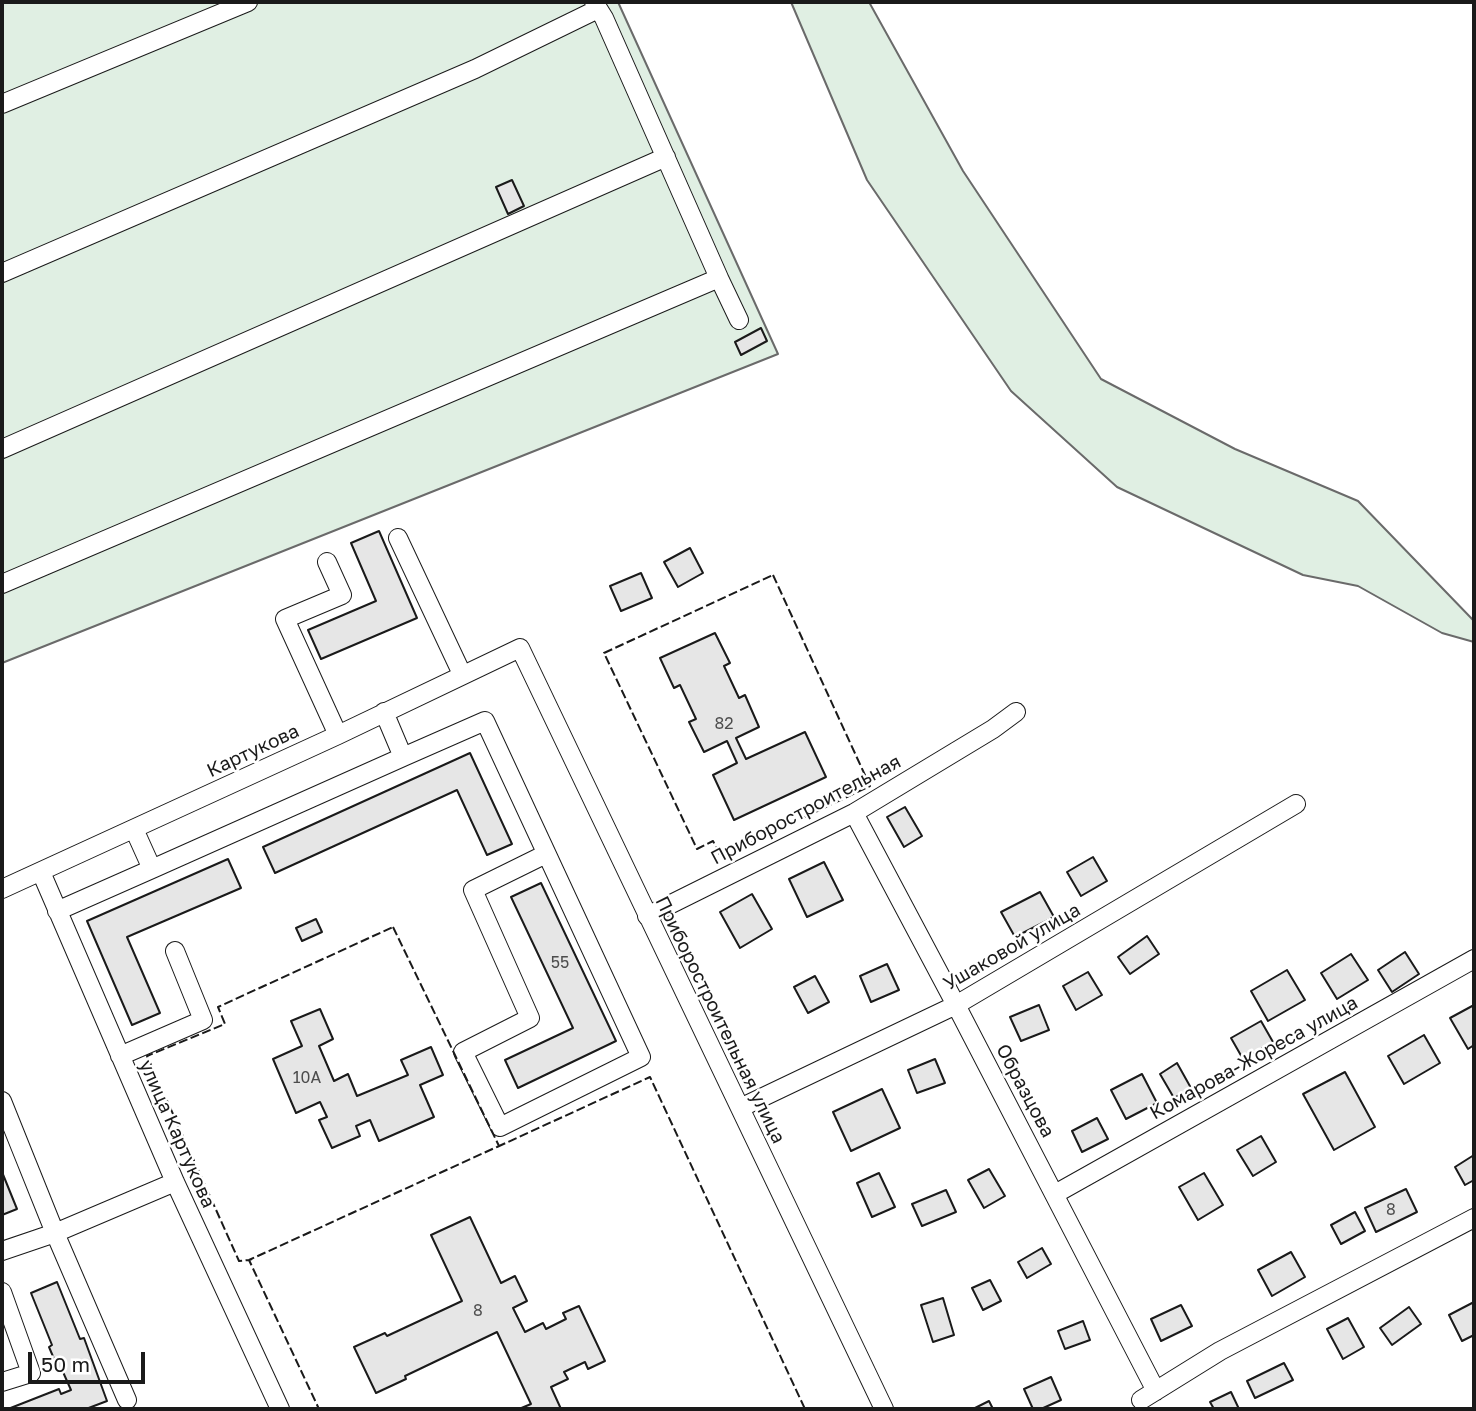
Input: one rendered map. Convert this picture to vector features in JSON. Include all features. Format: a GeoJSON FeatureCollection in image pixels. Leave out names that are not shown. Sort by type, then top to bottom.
{"type":"FeatureCollection","features":[{"type":"Feature","properties":{"kind":"street"},"geometry":{"type":"LineString","coordinates":[[2,104],[248,2]]}},
{"type":"Feature","properties":{"kind":"street"},"geometry":{"type":"LineString","coordinates":[[2,273],[475,69],[596,5],[738,320]]}},
{"type":"Feature","properties":{"kind":"street"},"geometry":{"type":"LineString","coordinates":[[2,449],[666,157]]}},
{"type":"Feature","properties":{"kind":"street"},"geometry":{"type":"LineString","coordinates":[[2,584],[719,278]]}},
{"type":"Feature","properties":{"kind":"street"},"geometry":{"type":"LineString","coordinates":[[398,538],[462,674]]}},
{"type":"Feature","properties":{"kind":"street"},"geometry":{"type":"LineString","coordinates":[[327,562],[342,595],[285,619],[338,735]]}},
{"type":"Feature","properties":{"kind":"street","name":"Картукова"},"geometry":{"type":"LineString","coordinates":[[2,889],[134,830],[520,648]]}},
{"type":"Feature","properties":{"kind":"street","name":"Приборостроительная улица"},"geometry":{"type":"LineString","coordinates":[[520,648],[884,1409]]}},
{"type":"Feature","properties":{"kind":"street"},"geometry":{"type":"LineString","coordinates":[[384,712],[403,757]]}},
{"type":"Feature","properties":{"kind":"street","name":"Приборостроительная"},"geometry":{"type":"LineString","coordinates":[[647,916],[854,813],[993,729],[1016,712]]}},
{"type":"Feature","properties":{"kind":"street"},"geometry":{"type":"LineString","coordinates":[[57,911],[485,721],[641,1057],[500,1127],[463,1052],[530,1018],[473,890],[546,854]]}},
{"type":"Feature","properties":{"kind":"street","name":"Ушаковой улица"},"geometry":{"type":"LineString","coordinates":[[740,1108],[956,1005],[1296,804]]}},
{"type":"Feature","properties":{"kind":"street","name":"Образцова"},"geometry":{"type":"LineString","coordinates":[[854,813],[1055,1194],[1142,1402],[1220,1351],[1474,1218]]}},
{"type":"Feature","properties":{"kind":"street"},"geometry":{"type":"LineString","coordinates":[[134,830],[152,869]]}},
{"type":"Feature","properties":{"kind":"street","name":"улица Картукова"},"geometry":{"type":"LineString","coordinates":[[41,872],[175,1182],[281,1409]]}},
{"type":"Feature","properties":{"kind":"street"},"geometry":{"type":"LineString","coordinates":[[120,1056],[203,1020],[175,951]]}},
{"type":"Feature","properties":{"kind":"street","name":"Комарова-Жореса улица"},"geometry":{"type":"LineString","coordinates":[[1055,1194],[1474,959]]}},
{"type":"Feature","properties":{"kind":"street"},"geometry":{"type":"LineString","coordinates":[[2,1101],[127,1400]]}},
{"type":"Feature","properties":{"kind":"street"},"geometry":{"type":"LineString","coordinates":[[2,1251],[55,1233],[175,1182]]}},
{"type":"Feature","properties":{"kind":"street"},"geometry":{"type":"LineString","coordinates":[[2,1292],[31,1373],[2,1382]]}},
{"type":"Feature","properties":{"kind":"green space"},"geometry":{"type":"Polygon","coordinates":[[[2,2],[618,2],[778,354],[2,663],[2,2]]]}},
{"type":"Feature","properties":{"kind":"green space"},"geometry":{"type":"Polygon","coordinates":[[[791,2],[869,2],[963,171],[1101,379],[1235,449],[1358,501],[1474,621],[1474,642],[1442,633],[1358,586],[1303,575],[1117,487],[1011,391],[867,180],[791,2]]]}},
{"type":"Feature","properties":{"kind":"building"},"geometry":{"type":"Polygon","coordinates":[[[512,180],[524,206],[508,214],[496,187],[512,180]]]}},
{"type":"Feature","properties":{"kind":"building"},"geometry":{"type":"Polygon","coordinates":[[[761,328],[767,341],[741,355],[735,342],[761,328]]]}},
{"type":"Feature","properties":{"kind":"building"},"geometry":{"type":"Polygon","coordinates":[[[379,531],[417,618],[321,659],[308,630],[376,601],[351,543],[379,531]]]}},
{"type":"Feature","properties":{"kind":"building"},"geometry":{"type":"Polygon","coordinates":[[[690,548],[703,573],[678,587],[664,562],[690,548]]]}},
{"type":"Feature","properties":{"kind":"building"},"geometry":{"type":"Polygon","coordinates":[[[641,573],[652,598],[621,611],[610,586],[641,573]]]}},
{"type":"Feature","properties":{"kind":"building"},"geometry":{"type":"Polygon","coordinates":[[[715,633],[730,663],[724,666],[739,698],[745,695],[759,727],[736,738],[746,759],[805,732],[826,777],[734,820],[713,775],[737,763],[727,741],[704,752],[689,722],[696,719],[680,685],[674,688],[660,658],[715,633]]]}},
{"type":"Feature","properties":{"kind":"building"},"geometry":{"type":"Polygon","coordinates":[[[470,753],[512,844],[487,855],[457,790],[275,873],[263,847],[470,753]]]}},
{"type":"Feature","properties":{"kind":"building"},"geometry":{"type":"Polygon","coordinates":[[[905,807],[922,836],[904,847],[887,817],[905,807]]]}},
{"type":"Feature","properties":{"kind":"building"},"geometry":{"type":"Polygon","coordinates":[[[1093,857],[1107,881],[1081,896],[1067,872],[1093,857]]]}},
{"type":"Feature","properties":{"kind":"building"},"geometry":{"type":"Polygon","coordinates":[[[228,859],[241,888],[127,937],[160,1013],[132,1025],[87,921],[228,859]]]}},
{"type":"Feature","properties":{"kind":"building"},"geometry":{"type":"Polygon","coordinates":[[[824,862],[843,900],[807,917],[789,879],[824,862]]]}},
{"type":"Feature","properties":{"kind":"building"},"geometry":{"type":"Polygon","coordinates":[[[541,883],[616,1041],[518,1088],[505,1060],[573,1028],[511,897],[541,883]]]}},
{"type":"Feature","properties":{"kind":"building"},"geometry":{"type":"Polygon","coordinates":[[[1040,892],[1054,917],[1015,937],[1001,912],[1040,892]]]}},
{"type":"Feature","properties":{"kind":"building"},"geometry":{"type":"Polygon","coordinates":[[[752,894],[772,929],[740,948],[720,912],[752,894]]]}},
{"type":"Feature","properties":{"kind":"building"},"geometry":{"type":"Polygon","coordinates":[[[316,919],[322,932],[302,941],[296,928],[316,919]]]}},
{"type":"Feature","properties":{"kind":"building"},"geometry":{"type":"Polygon","coordinates":[[[1147,936],[1159,954],[1130,974],[1118,957],[1147,936]]]}},
{"type":"Feature","properties":{"kind":"building"},"geometry":{"type":"Polygon","coordinates":[[[1405,952],[1419,974],[1392,992],[1378,970],[1405,952]]]}},
{"type":"Feature","properties":{"kind":"building"},"geometry":{"type":"Polygon","coordinates":[[[1351,954],[1368,980],[1337,999],[1321,973],[1351,954]]]}},
{"type":"Feature","properties":{"kind":"building"},"geometry":{"type":"Polygon","coordinates":[[[887,964],[899,990],[871,1002],[860,976],[887,964]]]}},
{"type":"Feature","properties":{"kind":"building"},"geometry":{"type":"Polygon","coordinates":[[[1287,970],[1305,1000],[1268,1021],[1251,991],[1287,970]]]}},
{"type":"Feature","properties":{"kind":"building"},"geometry":{"type":"Polygon","coordinates":[[[1088,972],[1102,995],[1076,1010],[1063,986],[1088,972]]]}},
{"type":"Feature","properties":{"kind":"building"},"geometry":{"type":"Polygon","coordinates":[[[815,976],[829,1002],[808,1013],[794,987],[815,976]]]}},
{"type":"Feature","properties":{"kind":"building"},"geometry":{"type":"Polygon","coordinates":[[[1039,1005],[1049,1030],[1021,1041],[1010,1017],[1039,1005]]]}},
{"type":"Feature","properties":{"kind":"building"},"geometry":{"type":"Polygon","coordinates":[[[1474,1005],[1474,1045],[1468,1049],[1450,1018],[1474,1005]]]}},
{"type":"Feature","properties":{"kind":"building"},"geometry":{"type":"Polygon","coordinates":[[[320,1009],[333,1039],[319,1046],[334,1081],[348,1074],[357,1096],[408,1075],[401,1060],[431,1047],[443,1075],[420,1085],[434,1117],[379,1141],[370,1120],[356,1126],[360,1136],[332,1148],[319,1120],[327,1117],[320,1102],[296,1113],[273,1059],[302,1046],[291,1021],[320,1009]]]}},
{"type":"Feature","properties":{"kind":"building"},"geometry":{"type":"Polygon","coordinates":[[[1261,1021],[1273,1042],[1243,1059],[1231,1038],[1261,1021]]]}},
{"type":"Feature","properties":{"kind":"building"},"geometry":{"type":"Polygon","coordinates":[[[1424,1035],[1440,1063],[1404,1084],[1388,1056],[1424,1035]]]}},
{"type":"Feature","properties":{"kind":"building"},"geometry":{"type":"Polygon","coordinates":[[[935,1059],[945,1083],[917,1093],[908,1070],[935,1059]]]}},
{"type":"Feature","properties":{"kind":"building"},"geometry":{"type":"Polygon","coordinates":[[[1177,1063],[1191,1088],[1174,1098],[1160,1074],[1177,1063]]]}},
{"type":"Feature","properties":{"kind":"building"},"geometry":{"type":"Polygon","coordinates":[[[1345,1072],[1375,1127],[1334,1150],[1303,1094],[1345,1072]]]}},
{"type":"Feature","properties":{"kind":"building"},"geometry":{"type":"Polygon","coordinates":[[[1142,1074],[1157,1103],[1126,1119],[1111,1090],[1142,1074]]]}},
{"type":"Feature","properties":{"kind":"building"},"geometry":{"type":"Polygon","coordinates":[[[882,1089],[900,1128],[851,1151],[833,1112],[882,1089]]]}},
{"type":"Feature","properties":{"kind":"building"},"geometry":{"type":"Polygon","coordinates":[[[1097,1118],[1108,1139],[1082,1152],[1072,1131],[1097,1118]]]}},
{"type":"Feature","properties":{"kind":"building"},"geometry":{"type":"Polygon","coordinates":[[[1261,1136],[1276,1162],[1253,1176],[1237,1150],[1261,1136]]]}},
{"type":"Feature","properties":{"kind":"building"},"geometry":{"type":"Polygon","coordinates":[[[1474,1155],[1474,1180],[1465,1185],[1455,1167],[1474,1155]]]}},
{"type":"Feature","properties":{"kind":"building"},"geometry":{"type":"Polygon","coordinates":[[[989,1169],[1005,1196],[984,1208],[968,1180],[989,1169]]]}},
{"type":"Feature","properties":{"kind":"building"},"geometry":{"type":"Polygon","coordinates":[[[2,1172],[17,1209],[2,1215],[2,1172]]]}},
{"type":"Feature","properties":{"kind":"building"},"geometry":{"type":"Polygon","coordinates":[[[879,1173],[895,1207],[872,1217],[857,1183],[879,1173]]]}},
{"type":"Feature","properties":{"kind":"building"},"geometry":{"type":"Polygon","coordinates":[[[1204,1173],[1223,1205],[1198,1220],[1179,1187],[1204,1173]]]}},
{"type":"Feature","properties":{"kind":"building"},"geometry":{"type":"Polygon","coordinates":[[[1406,1189],[1417,1212],[1376,1232],[1365,1208],[1406,1189]]]}},
{"type":"Feature","properties":{"kind":"building"},"geometry":{"type":"Polygon","coordinates":[[[946,1190],[956,1212],[922,1226],[912,1204],[946,1190]]]}},
{"type":"Feature","properties":{"kind":"building"},"geometry":{"type":"Polygon","coordinates":[[[1355,1212],[1365,1231],[1341,1244],[1331,1225],[1355,1212]]]}},
{"type":"Feature","properties":{"kind":"building"},"geometry":{"type":"Polygon","coordinates":[[[470,1217],[501,1283],[515,1276],[527,1301],[513,1308],[525,1332],[543,1323],[546,1329],[566,1319],[563,1313],[579,1306],[605,1361],[588,1369],[585,1362],[564,1372],[568,1379],[551,1387],[561,1409],[519,1409],[531,1404],[497,1332],[405,1376],[406,1379],[376,1393],[354,1347],[385,1333],[387,1336],[462,1301],[431,1235],[470,1217]]]}},
{"type":"Feature","properties":{"kind":"building"},"geometry":{"type":"Polygon","coordinates":[[[1042,1248],[1051,1264],[1027,1278],[1018,1262],[1042,1248]]]}},
{"type":"Feature","properties":{"kind":"building"},"geometry":{"type":"Polygon","coordinates":[[[1291,1252],[1305,1277],[1272,1296],[1258,1270],[1291,1252]]]}},
{"type":"Feature","properties":{"kind":"building"},"geometry":{"type":"Polygon","coordinates":[[[990,1280],[1001,1301],[983,1310],[972,1288],[990,1280]]]}},
{"type":"Feature","properties":{"kind":"building"},"geometry":{"type":"Polygon","coordinates":[[[57,1282],[80,1339],[84,1338],[107,1401],[86,1409],[8,1409],[59,1389],[61,1394],[71,1390],[49,1347],[52,1345],[31,1293],[57,1282]]]}},
{"type":"Feature","properties":{"kind":"building"},"geometry":{"type":"Polygon","coordinates":[[[943,1298],[954,1335],[933,1342],[921,1305],[943,1298]]]}},
{"type":"Feature","properties":{"kind":"building"},"geometry":{"type":"Polygon","coordinates":[[[1474,1302],[1474,1335],[1462,1341],[1449,1315],[1474,1302]]]}},
{"type":"Feature","properties":{"kind":"building"},"geometry":{"type":"Polygon","coordinates":[[[1181,1305],[1192,1326],[1161,1341],[1151,1319],[1181,1305]]]}},
{"type":"Feature","properties":{"kind":"building"},"geometry":{"type":"Polygon","coordinates":[[[1409,1307],[1421,1324],[1392,1345],[1380,1328],[1409,1307]]]}},
{"type":"Feature","properties":{"kind":"building"},"geometry":{"type":"Polygon","coordinates":[[[1348,1318],[1364,1347],[1343,1359],[1327,1329],[1348,1318]]]}},
{"type":"Feature","properties":{"kind":"building"},"geometry":{"type":"Polygon","coordinates":[[[1083,1321],[1090,1340],[1065,1349],[1058,1331],[1083,1321]]]}},
{"type":"Feature","properties":{"kind":"building"},"geometry":{"type":"Polygon","coordinates":[[[1284,1363],[1293,1380],[1255,1398],[1247,1381],[1284,1363]]]}},
{"type":"Feature","properties":{"kind":"building"},"geometry":{"type":"Polygon","coordinates":[[[1051,1377],[1061,1400],[1041,1409],[1033,1409],[1024,1389],[1051,1377]]]}},
{"type":"Feature","properties":{"kind":"building"},"geometry":{"type":"Polygon","coordinates":[[[1231,1392],[1239,1409],[1214,1409],[1210,1402],[1231,1392]]]}},
{"type":"Feature","properties":{"kind":"building"},"geometry":{"type":"Polygon","coordinates":[[[989,1401],[993,1409],[973,1409],[989,1401]]]}},
{"type":"Feature","properties":{"kind":"fence"},"geometry":{"type":"LineString","coordinates":[[773,575],[870,786],[721,857],[713,841],[697,849],[604,653],[773,575]]}},
{"type":"Feature","properties":{"kind":"fence"},"geometry":{"type":"LineString","coordinates":[[393,927],[499,1146],[249,1260],[239,1261],[147,1056],[225,1024],[218,1007],[393,927]]}},
{"type":"Feature","properties":{"kind":"fence"},"geometry":{"type":"LineString","coordinates":[[497,1147],[650,1077],[805,1409]]}},
{"type":"Feature","properties":{"kind":"fence"},"geometry":{"type":"LineString","coordinates":[[252,1259],[249,1260],[319,1409]]}}]}
